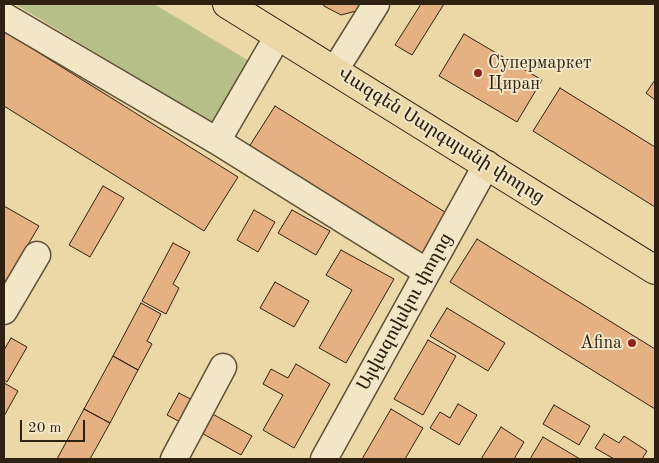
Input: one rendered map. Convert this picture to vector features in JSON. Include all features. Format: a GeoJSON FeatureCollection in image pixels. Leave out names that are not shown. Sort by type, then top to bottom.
{"type":"FeatureCollection","features":[{"type":"Feature","properties":{"kind":"highway","name":"Վազգեն Սարգսյանի փողոց"},"geometry":{"type":"LineString","coordinates":[[227,4],[655,270]]}},
{"type":"Feature","properties":{"kind":"street"},"geometry":{"type":"LineString","coordinates":[[335,70],[376,4]]}},
{"type":"Feature","properties":{"kind":"street"},"geometry":{"type":"LineString","coordinates":[[4,16],[217,141],[427,272]]}},
{"type":"Feature","properties":{"kind":"street"},"geometry":{"type":"LineString","coordinates":[[217,141],[278,36]]}},
{"type":"Feature","properties":{"kind":"street","name":"Այվազովսկու փողոց"},"geometry":{"type":"LineString","coordinates":[[324,459],[487,164]]}},
{"type":"Feature","properties":{"kind":"street"},"geometry":{"type":"LineString","coordinates":[[4,311],[37,255]]}},
{"type":"Feature","properties":{"kind":"street"},"geometry":{"type":"LineString","coordinates":[[174,459],[223,367]]}},
{"type":"Feature","properties":{"kind":"green space"},"geometry":{"type":"Polygon","coordinates":[[[15,4],[154,4],[249,61],[212,123],[15,4]]]}},
{"type":"Feature","properties":{"kind":"building"},"geometry":{"type":"Polygon","coordinates":[[[323,4],[364,4],[360,10],[341,15],[323,4]]]}},
{"type":"Feature","properties":{"kind":"building"},"geometry":{"type":"Polygon","coordinates":[[[421,4],[444,4],[412,55],[395,45],[421,4]]]}},
{"type":"Feature","properties":{"kind":"building"},"geometry":{"type":"Polygon","coordinates":[[[4,31],[238,177],[204,231],[4,106],[4,31]]]}},
{"type":"Feature","properties":{"kind":"building"},"geometry":{"type":"Polygon","coordinates":[[[464,34],[542,80],[517,122],[439,76],[464,34]]]}},
{"type":"Feature","properties":{"kind":"building"},"geometry":{"type":"Polygon","coordinates":[[[655,80],[655,100],[646,93],[655,80]]]}},
{"type":"Feature","properties":{"kind":"building"},"geometry":{"type":"Polygon","coordinates":[[[560,88],[655,147],[655,207],[533,131],[560,88]]]}},
{"type":"Feature","properties":{"kind":"building"},"geometry":{"type":"Polygon","coordinates":[[[275,106],[448,214],[421,258],[247,150],[275,106]]]}},
{"type":"Feature","properties":{"kind":"building"},"geometry":{"type":"Polygon","coordinates":[[[103,186],[124,198],[90,257],[69,245],[103,186]]]}},
{"type":"Feature","properties":{"kind":"building"},"geometry":{"type":"Polygon","coordinates":[[[4,206],[39,226],[4,285],[4,206]]]}},
{"type":"Feature","properties":{"kind":"building"},"geometry":{"type":"Polygon","coordinates":[[[254,210],[275,222],[258,252],[237,240],[254,210]]]}},
{"type":"Feature","properties":{"kind":"building"},"geometry":{"type":"Polygon","coordinates":[[[292,210],[330,231],[316,255],[278,233],[292,210]]]}},
{"type":"Feature","properties":{"kind":"building"},"geometry":{"type":"Polygon","coordinates":[[[477,239],[655,349],[655,409],[450,282],[477,239]]]}},
{"type":"Feature","properties":{"kind":"building"},"geometry":{"type":"Polygon","coordinates":[[[173,243],[190,252],[173,284],[179,288],[166,314],[142,301],[173,243]]]}},
{"type":"Feature","properties":{"kind":"building"},"geometry":{"type":"Polygon","coordinates":[[[341,250],[394,279],[346,363],[319,348],[352,290],[326,275],[341,250]]]}},
{"type":"Feature","properties":{"kind":"building"},"geometry":{"type":"Polygon","coordinates":[[[275,282],[309,301],[294,327],[260,308],[275,282]]]}},
{"type":"Feature","properties":{"kind":"building"},"geometry":{"type":"Polygon","coordinates":[[[141,303],[161,314],[147,341],[152,344],[138,370],[113,356],[141,303]]]}},
{"type":"Feature","properties":{"kind":"building"},"geometry":{"type":"Polygon","coordinates":[[[447,308],[505,343],[488,371],[430,336],[447,308]]]}},
{"type":"Feature","properties":{"kind":"building"},"geometry":{"type":"Polygon","coordinates":[[[11,338],[27,347],[7,382],[4,380],[4,350],[11,338]]]}},
{"type":"Feature","properties":{"kind":"building"},"geometry":{"type":"Polygon","coordinates":[[[428,340],[456,356],[423,415],[394,399],[428,340]]]}},
{"type":"Feature","properties":{"kind":"building"},"geometry":{"type":"Polygon","coordinates":[[[113,356],[138,370],[110,423],[84,409],[113,356]]]}},
{"type":"Feature","properties":{"kind":"building"},"geometry":{"type":"Polygon","coordinates":[[[296,364],[330,384],[294,448],[263,430],[283,395],[263,384],[271,369],[288,378],[296,364]]]}},
{"type":"Feature","properties":{"kind":"building"},"geometry":{"type":"Polygon","coordinates":[[[4,383],[18,391],[4,416],[4,383]]]}},
{"type":"Feature","properties":{"kind":"building"},"geometry":{"type":"Polygon","coordinates":[[[179,393],[198,403],[186,425],[167,415],[179,393]]]}},
{"type":"Feature","properties":{"kind":"building"},"geometry":{"type":"Polygon","coordinates":[[[458,404],[477,415],[459,445],[430,428],[440,412],[450,418],[458,404]]]}},
{"type":"Feature","properties":{"kind":"building"},"geometry":{"type":"Polygon","coordinates":[[[554,405],[590,426],[579,445],[543,424],[554,405]]]}},
{"type":"Feature","properties":{"kind":"building"},"geometry":{"type":"Polygon","coordinates":[[[84,409],[110,423],[90,459],[57,459],[84,409]]]}},
{"type":"Feature","properties":{"kind":"building"},"geometry":{"type":"Polygon","coordinates":[[[391,409],[423,428],[405,459],[362,459],[391,409]]]}},
{"type":"Feature","properties":{"kind":"building"},"geometry":{"type":"Polygon","coordinates":[[[209,412],[252,436],[241,455],[198,431],[209,412]]]}},
{"type":"Feature","properties":{"kind":"building"},"geometry":{"type":"Polygon","coordinates":[[[501,427],[524,442],[514,459],[481,459],[501,427]]]}},
{"type":"Feature","properties":{"kind":"building"},"geometry":{"type":"Polygon","coordinates":[[[604,434],[619,443],[624,436],[647,451],[642,459],[614,459],[595,448],[604,434]]]}},
{"type":"Feature","properties":{"kind":"building"},"geometry":{"type":"Polygon","coordinates":[[[543,437],[580,459],[530,459],[543,437]]]}},
{"type":"Feature","properties":{"kind":"place","name":"Супермаркет Циран"},"geometry":{"type":"Point","coordinates":[478,73]}},
{"type":"Feature","properties":{"kind":"place","name":"Afina"},"geometry":{"type":"Point","coordinates":[632,343]}}]}
